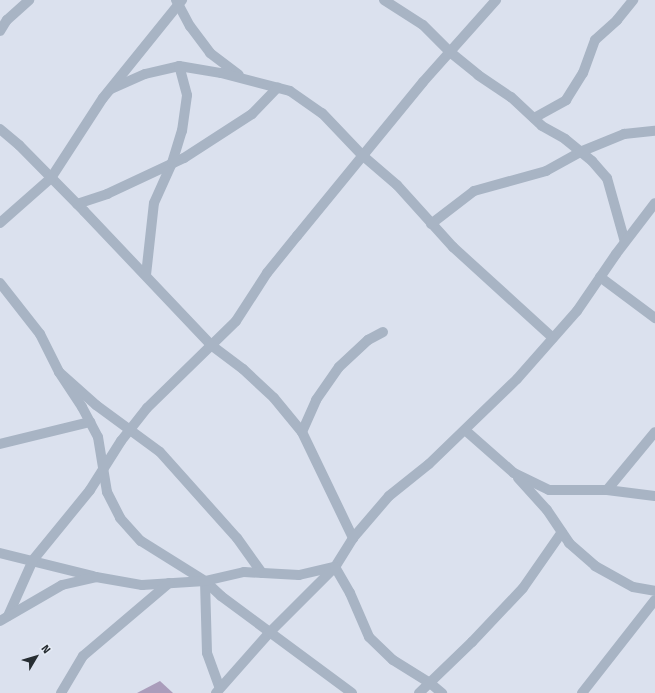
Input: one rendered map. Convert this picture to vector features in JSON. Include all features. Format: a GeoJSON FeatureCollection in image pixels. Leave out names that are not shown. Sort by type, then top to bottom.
{"type":"FeatureCollection","features":[{"type":"Feature","properties":{"kind":"street"},"geometry":{"type":"LineString","coordinates":[[0,31],[7,20],[28,0]]}},
{"type":"Feature","properties":{"kind":"street"},"geometry":{"type":"LineString","coordinates":[[384,0],[423,25],[450,52],[478,75],[511,97],[542,126],[564,139],[592,161],[607,178],[626,242]]}},
{"type":"Feature","properties":{"kind":"street"},"geometry":{"type":"LineString","coordinates":[[4,619],[33,560],[90,490],[130,429],[147,408],[236,321],[267,272],[362,155],[496,0]]}},
{"type":"Feature","properties":{"kind":"street"},"geometry":{"type":"LineString","coordinates":[[534,118],[566,100],[583,72],[594,40],[617,20],[633,0]]}},
{"type":"Feature","properties":{"kind":"street"},"geometry":{"type":"LineString","coordinates":[[0,223],[51,178],[111,89],[179,2],[190,26],[210,53],[244,78]]}},
{"type":"Feature","properties":{"kind":"street"},"geometry":{"type":"LineString","coordinates":[[146,275],[154,202],[172,163],[182,131],[187,95],[179,66]]}},
{"type":"Feature","properties":{"kind":"street"},"geometry":{"type":"LineString","coordinates":[[111,89],[145,74],[179,66],[222,73],[290,91],[322,113],[362,155],[397,185],[431,224],[478,271],[553,338]]}},
{"type":"Feature","properties":{"kind":"street"},"geometry":{"type":"LineString","coordinates":[[77,204],[107,194],[172,163],[217,137],[252,114],[278,88]]}},
{"type":"Feature","properties":{"kind":"street"},"geometry":{"type":"LineString","coordinates":[[0,129],[19,145],[77,204],[211,345],[243,369],[274,398],[302,432],[353,538]]}},
{"type":"Feature","properties":{"kind":"street"},"geometry":{"type":"LineString","coordinates":[[431,224],[474,191],[546,171],[580,152],[624,134],[655,131]]}},
{"type":"Feature","properties":{"kind":"street"},"geometry":{"type":"LineString","coordinates":[[218,690],[270,632],[335,567],[353,538],[389,496],[429,464],[517,379],[577,311],[600,277],[655,203]]}},
{"type":"Feature","properties":{"kind":"street"},"geometry":{"type":"LineString","coordinates":[[600,277],[655,318]]}},
{"type":"Feature","properties":{"kind":"street"},"geometry":{"type":"LineString","coordinates":[[0,283],[40,334],[59,372],[98,437],[107,492],[120,518],[141,541],[205,581],[221,596],[352,693]]}},
{"type":"Feature","properties":{"kind":"street"},"geometry":{"type":"LineString","coordinates":[[302,432],[316,400],[339,367],[368,340],[383,332]]}},
{"type":"Feature","properties":{"kind":"street"},"geometry":{"type":"LineString","coordinates":[[59,372],[96,405],[160,452],[237,538],[262,573]]}},
{"type":"Feature","properties":{"kind":"street"},"geometry":{"type":"LineString","coordinates":[[0,444],[60,428],[90,422]]}},
{"type":"Feature","properties":{"kind":"street"},"geometry":{"type":"LineString","coordinates":[[464,430],[514,473],[547,510],[569,544],[595,566],[633,587],[655,592]]}},
{"type":"Feature","properties":{"kind":"street"},"geometry":{"type":"LineString","coordinates":[[607,490],[655,432]]}},
{"type":"Feature","properties":{"kind":"street"},"geometry":{"type":"LineString","coordinates":[[514,473],[549,490],[607,490],[655,496]]}},
{"type":"Feature","properties":{"kind":"street"},"geometry":{"type":"LineString","coordinates":[[419,693],[472,642],[524,588],[562,532]]}},
{"type":"Feature","properties":{"kind":"street"},"geometry":{"type":"LineString","coordinates":[[0,553],[33,560],[96,577],[142,585],[205,581],[244,572],[299,575],[335,567]]}},
{"type":"Feature","properties":{"kind":"street"},"geometry":{"type":"LineString","coordinates":[[335,567],[350,593],[369,638],[393,660],[430,683],[442,693]]}},
{"type":"Feature","properties":{"kind":"street"},"geometry":{"type":"LineString","coordinates":[[4,619],[62,585],[96,577]]}},
{"type":"Feature","properties":{"kind":"street"},"geometry":{"type":"LineString","coordinates":[[205,581],[208,653],[218,690]]}},
{"type":"Feature","properties":{"kind":"street"},"geometry":{"type":"LineString","coordinates":[[61,693],[83,656],[169,583]]}},
{"type":"Feature","properties":{"kind":"street"},"geometry":{"type":"LineString","coordinates":[[582,693],[655,600]]}},
{"type":"Feature","properties":{"kind":"shaded area"},"geometry":{"type":"Polygon","coordinates":[[[160,681],[173,693],[137,693],[160,681]]]}}]}
